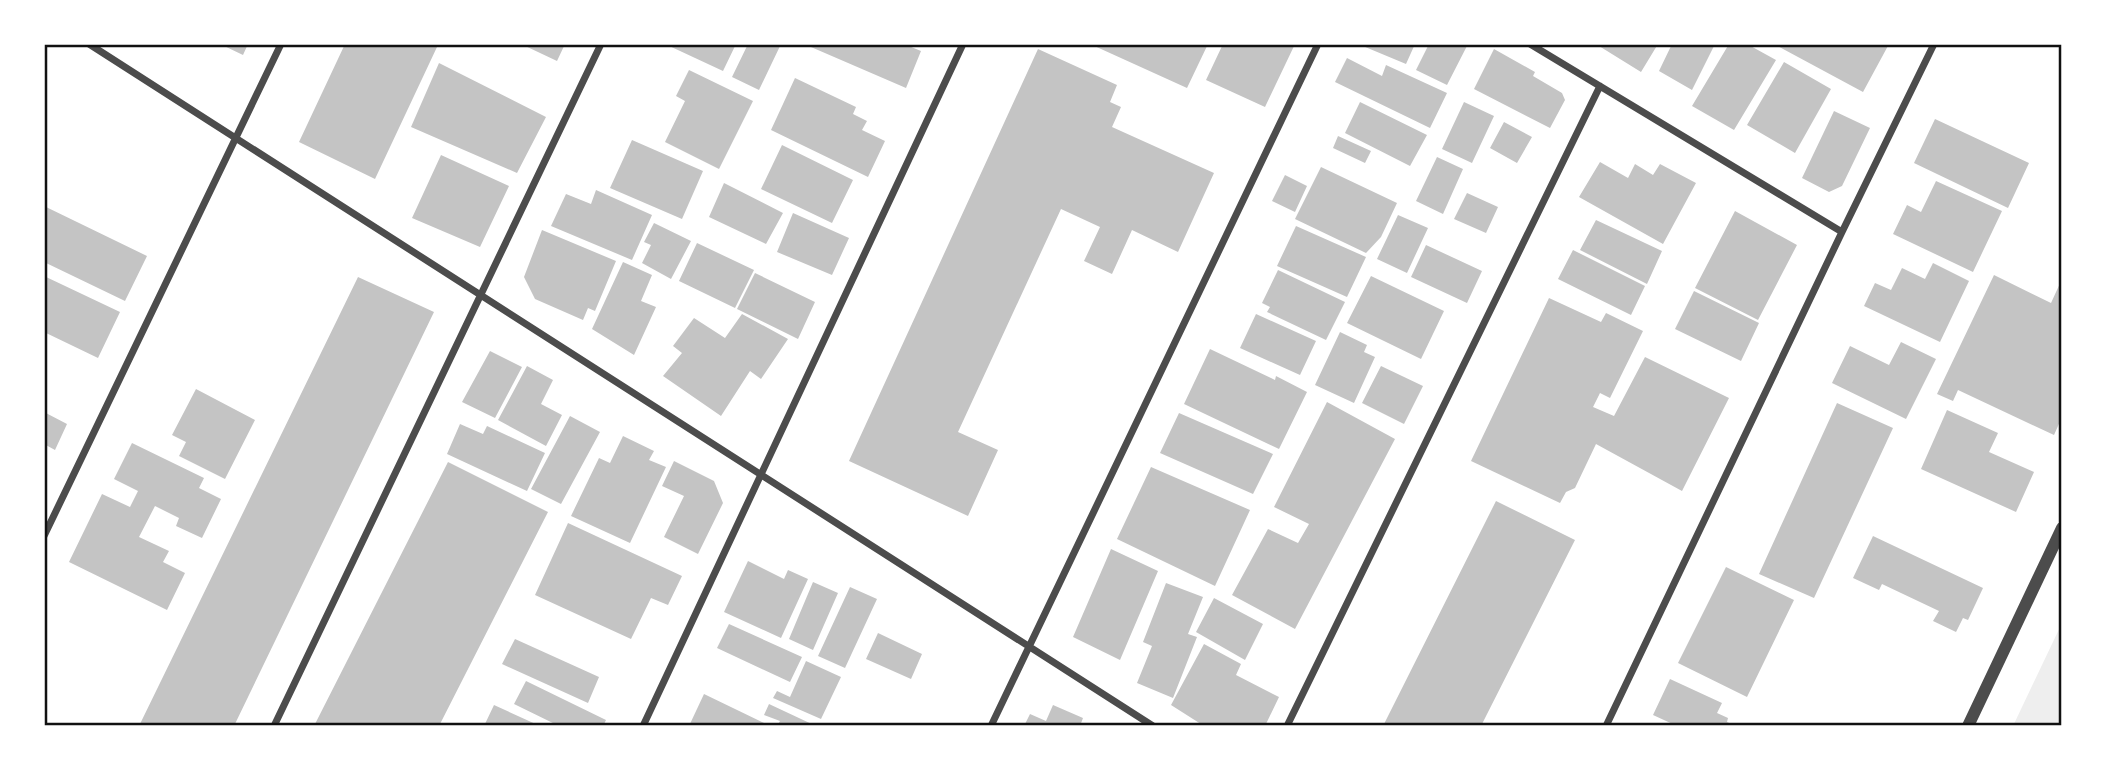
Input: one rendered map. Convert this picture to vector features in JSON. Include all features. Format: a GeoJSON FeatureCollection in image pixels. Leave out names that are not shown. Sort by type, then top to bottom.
{"type":"FeatureCollection","features":[{"type":"Feature","properties":{"kind":"street"},"geometry":{"type":"LineString","coordinates":[[89,44],[1153,726]]}},
{"type":"Feature","properties":{"kind":"street"},"geometry":{"type":"LineString","coordinates":[[44,537],[281,44]]}},
{"type":"Feature","properties":{"kind":"street"},"geometry":{"type":"LineString","coordinates":[[274,726],[601,44]]}},
{"type":"Feature","properties":{"kind":"street"},"geometry":{"type":"LineString","coordinates":[[643,726],[963,44]]}},
{"type":"Feature","properties":{"kind":"street"},"geometry":{"type":"LineString","coordinates":[[991,726],[1318,44]]}},
{"type":"Feature","properties":{"kind":"street"},"geometry":{"type":"LineString","coordinates":[[1531,44],[1842,232]]}},
{"type":"Feature","properties":{"kind":"street"},"geometry":{"type":"LineString","coordinates":[[1606,726],[1934,44]]}},
{"type":"Feature","properties":{"kind":"street"},"geometry":{"type":"LineString","coordinates":[[1287,726],[1600,86]]}},
{"type":"Feature","properties":{"kind":"street"},"geometry":{"type":"LineString","coordinates":[[1968,726],[2062,528]]}},
{"type":"Feature","properties":{"kind":"shaded area"},"geometry":{"type":"Polygon","coordinates":[[[2062,623],[2062,726],[2013,726],[2062,623]]]}},
{"type":"Feature","properties":{"kind":"building"},"geometry":{"type":"Polygon","coordinates":[[[220,44],[248,44],[243,55],[220,44]]]}},
{"type":"Feature","properties":{"kind":"building"},"geometry":{"type":"Polygon","coordinates":[[[345,44],[430,44],[437,47],[375,179],[299,142],[345,44]]]}},
{"type":"Feature","properties":{"kind":"building"},"geometry":{"type":"Polygon","coordinates":[[[521,44],[565,44],[557,61],[521,44]]]}},
{"type":"Feature","properties":{"kind":"building"},"geometry":{"type":"Polygon","coordinates":[[[665,44],[736,44],[723,71],[665,44]]]}},
{"type":"Feature","properties":{"kind":"building"},"geometry":{"type":"Polygon","coordinates":[[[748,44],[781,44],[759,90],[732,77],[748,44]]]}},
{"type":"Feature","properties":{"kind":"building"},"geometry":{"type":"Polygon","coordinates":[[[804,44],[904,44],[921,51],[906,88],[804,44]]]}},
{"type":"Feature","properties":{"kind":"building"},"geometry":{"type":"Polygon","coordinates":[[[1090,44],[1208,44],[1187,88],[1090,44]]]}},
{"type":"Feature","properties":{"kind":"building"},"geometry":{"type":"Polygon","coordinates":[[[1223,44],[1295,44],[1265,107],[1206,80],[1223,44]]]}},
{"type":"Feature","properties":{"kind":"building"},"geometry":{"type":"Polygon","coordinates":[[[1358,44],[1415,44],[1406,64],[1358,44]]]}},
{"type":"Feature","properties":{"kind":"building"},"geometry":{"type":"Polygon","coordinates":[[[1429,44],[1468,44],[1447,85],[1416,70],[1429,44]]]}},
{"type":"Feature","properties":{"kind":"building"},"geometry":{"type":"Polygon","coordinates":[[[1658,44],[1641,72],[1599,46],[1658,44]]]}},
{"type":"Feature","properties":{"kind":"building"},"geometry":{"type":"Polygon","coordinates":[[[1672,44],[1715,44],[1692,90],[1659,71],[1672,44]]]}},
{"type":"Feature","properties":{"kind":"building"},"geometry":{"type":"Polygon","coordinates":[[[1729,44],[1747,44],[1776,60],[1734,130],[1692,106],[1729,44]]]}},
{"type":"Feature","properties":{"kind":"building"},"geometry":{"type":"Polygon","coordinates":[[[1774,44],[1889,44],[1863,92],[1774,44]]]}},
{"type":"Feature","properties":{"kind":"building"},"geometry":{"type":"Polygon","coordinates":[[[1038,49],[1117,85],[1110,102],[1121,107],[1112,127],[1214,173],[1178,252],[1132,230],[1112,274],[1084,261],[1100,227],[1061,209],[958,432],[998,450],[968,516],[849,461],[1038,49]]]}},
{"type":"Feature","properties":{"kind":"building"},"geometry":{"type":"Polygon","coordinates":[[[1494,49],[1535,72],[1533,76],[1562,93],[1565,100],[1550,128],[1474,89],[1494,49]]]}},
{"type":"Feature","properties":{"kind":"building"},"geometry":{"type":"Polygon","coordinates":[[[1347,58],[1382,76],[1386,65],[1447,93],[1430,128],[1335,82],[1347,58]]]}},
{"type":"Feature","properties":{"kind":"building"},"geometry":{"type":"Polygon","coordinates":[[[1784,62],[1831,89],[1795,153],[1747,125],[1784,62]]]}},
{"type":"Feature","properties":{"kind":"building"},"geometry":{"type":"Polygon","coordinates":[[[439,63],[546,117],[517,173],[411,127],[439,63]]]}},
{"type":"Feature","properties":{"kind":"building"},"geometry":{"type":"Polygon","coordinates":[[[689,70],[753,101],[719,169],[665,142],[685,101],[676,96],[689,70]]]}},
{"type":"Feature","properties":{"kind":"building"},"geometry":{"type":"Polygon","coordinates":[[[795,78],[856,107],[853,114],[867,121],[862,130],[885,141],[868,177],[771,130],[795,78]]]}},
{"type":"Feature","properties":{"kind":"building"},"geometry":{"type":"Polygon","coordinates":[[[1360,102],[1427,135],[1410,166],[1345,133],[1360,102]]]}},
{"type":"Feature","properties":{"kind":"building"},"geometry":{"type":"Polygon","coordinates":[[[1464,102],[1494,116],[1472,163],[1442,149],[1464,102]]]}},
{"type":"Feature","properties":{"kind":"building"},"geometry":{"type":"Polygon","coordinates":[[[1834,111],[1870,128],[1842,186],[1829,192],[1802,178],[1834,111]]]}},
{"type":"Feature","properties":{"kind":"building"},"geometry":{"type":"Polygon","coordinates":[[[1935,119],[2029,163],[2008,208],[1914,163],[1935,119]]]}},
{"type":"Feature","properties":{"kind":"building"},"geometry":{"type":"Polygon","coordinates":[[[1504,122],[1532,137],[1517,163],[1490,148],[1504,122]]]}},
{"type":"Feature","properties":{"kind":"building"},"geometry":{"type":"Polygon","coordinates":[[[1338,136],[1371,151],[1365,163],[1333,148],[1338,136]]]}},
{"type":"Feature","properties":{"kind":"building"},"geometry":{"type":"Polygon","coordinates":[[[632,140],[703,171],[682,219],[610,188],[632,140]]]}},
{"type":"Feature","properties":{"kind":"building"},"geometry":{"type":"Polygon","coordinates":[[[782,145],[853,180],[832,223],[761,189],[782,145]]]}},
{"type":"Feature","properties":{"kind":"building"},"geometry":{"type":"Polygon","coordinates":[[[441,155],[509,186],[480,247],[412,218],[441,155]]]}},
{"type":"Feature","properties":{"kind":"building"},"geometry":{"type":"Polygon","coordinates":[[[1437,157],[1463,169],[1443,214],[1416,201],[1437,157]]]}},
{"type":"Feature","properties":{"kind":"building"},"geometry":{"type":"Polygon","coordinates":[[[1600,162],[1628,178],[1635,164],[1653,175],[1660,164],[1696,183],[1663,244],[1579,197],[1600,162]]]}},
{"type":"Feature","properties":{"kind":"building"},"geometry":{"type":"Polygon","coordinates":[[[1321,167],[1397,203],[1381,237],[1366,253],[1295,219],[1321,167]]]}},
{"type":"Feature","properties":{"kind":"building"},"geometry":{"type":"Polygon","coordinates":[[[1285,175],[1307,186],[1295,212],[1272,201],[1285,175]]]}},
{"type":"Feature","properties":{"kind":"building"},"geometry":{"type":"Polygon","coordinates":[[[1936,181],[2002,211],[1973,272],[1893,234],[1907,205],[1921,212],[1936,181]]]}},
{"type":"Feature","properties":{"kind":"building"},"geometry":{"type":"Polygon","coordinates":[[[724,183],[783,213],[766,244],[709,217],[724,183]]]}},
{"type":"Feature","properties":{"kind":"building"},"geometry":{"type":"Polygon","coordinates":[[[596,190],[652,215],[632,260],[551,226],[566,194],[591,204],[596,190]]]}},
{"type":"Feature","properties":{"kind":"building"},"geometry":{"type":"Polygon","coordinates":[[[1467,193],[1498,207],[1486,233],[1454,219],[1467,193]]]}},
{"type":"Feature","properties":{"kind":"building"},"geometry":{"type":"Polygon","coordinates":[[[44,206],[147,256],[125,301],[44,262],[44,206]]]}},
{"type":"Feature","properties":{"kind":"building"},"geometry":{"type":"Polygon","coordinates":[[[1735,211],[1797,245],[1758,320],[1695,288],[1735,211]]]}},
{"type":"Feature","properties":{"kind":"building"},"geometry":{"type":"Polygon","coordinates":[[[793,213],[849,238],[832,275],[777,252],[793,213]]]}},
{"type":"Feature","properties":{"kind":"building"},"geometry":{"type":"Polygon","coordinates":[[[1398,215],[1428,228],[1407,273],[1377,259],[1398,215]]]}},
{"type":"Feature","properties":{"kind":"building"},"geometry":{"type":"Polygon","coordinates":[[[1596,220],[1662,251],[1647,284],[1580,250],[1596,220]]]}},
{"type":"Feature","properties":{"kind":"building"},"geometry":{"type":"Polygon","coordinates":[[[654,223],[691,241],[671,279],[642,263],[651,245],[644,242],[654,223]]]}},
{"type":"Feature","properties":{"kind":"building"},"geometry":{"type":"Polygon","coordinates":[[[1296,226],[1366,257],[1347,297],[1277,266],[1296,226]]]}},
{"type":"Feature","properties":{"kind":"building"},"geometry":{"type":"Polygon","coordinates":[[[542,230],[616,261],[595,311],[588,308],[583,320],[535,299],[524,277],[542,230]]]}},
{"type":"Feature","properties":{"kind":"building"},"geometry":{"type":"Polygon","coordinates":[[[697,243],[754,270],[735,308],[679,281],[697,243]]]}},
{"type":"Feature","properties":{"kind":"building"},"geometry":{"type":"Polygon","coordinates":[[[1426,245],[1482,271],[1467,303],[1411,277],[1426,245]]]}},
{"type":"Feature","properties":{"kind":"building"},"geometry":{"type":"Polygon","coordinates":[[[1573,250],[1645,286],[1631,315],[1558,279],[1573,250]]]}},
{"type":"Feature","properties":{"kind":"building"},"geometry":{"type":"Polygon","coordinates":[[[623,262],[652,275],[641,301],[656,307],[634,355],[592,329],[623,262]]]}},
{"type":"Feature","properties":{"kind":"building"},"geometry":{"type":"Polygon","coordinates":[[[1933,263],[1969,281],[1940,342],[1864,306],[1875,283],[1891,290],[1902,268],[1925,279],[1933,263]]]}},
{"type":"Feature","properties":{"kind":"building"},"geometry":{"type":"Polygon","coordinates":[[[1278,270],[1345,302],[1326,340],[1267,312],[1270,307],[1262,303],[1278,270]]]}},
{"type":"Feature","properties":{"kind":"building"},"geometry":{"type":"Polygon","coordinates":[[[755,273],[815,302],[798,339],[737,309],[755,273]]]}},
{"type":"Feature","properties":{"kind":"building"},"geometry":{"type":"Polygon","coordinates":[[[1994,275],[2051,303],[2062,279],[2062,417],[2054,435],[1958,390],[1953,401],[1937,394],[1994,275]]]}},
{"type":"Feature","properties":{"kind":"building"},"geometry":{"type":"Polygon","coordinates":[[[44,276],[120,312],[98,358],[44,332],[44,276]]]}},
{"type":"Feature","properties":{"kind":"building"},"geometry":{"type":"Polygon","coordinates":[[[1371,276],[1444,311],[1421,359],[1347,323],[1371,276]]]}},
{"type":"Feature","properties":{"kind":"building"},"geometry":{"type":"Polygon","coordinates":[[[358,277],[434,312],[234,726],[139,726],[358,277]]]}},
{"type":"Feature","properties":{"kind":"building"},"geometry":{"type":"Polygon","coordinates":[[[1694,291],[1759,323],[1741,361],[1675,329],[1694,291]]]}},
{"type":"Feature","properties":{"kind":"building"},"geometry":{"type":"Polygon","coordinates":[[[1549,298],[1601,322],[1606,313],[1643,331],[1610,398],[1600,393],[1593,407],[1614,416],[1645,357],[1729,398],[1682,491],[1596,444],[1575,488],[1566,492],[1560,503],[1471,461],[1549,298]]]}},
{"type":"Feature","properties":{"kind":"building"},"geometry":{"type":"Polygon","coordinates":[[[742,314],[788,339],[761,379],[750,371],[721,416],[663,376],[682,353],[673,346],[694,318],[725,338],[742,314]]]}},
{"type":"Feature","properties":{"kind":"building"},"geometry":{"type":"Polygon","coordinates":[[[1256,314],[1316,341],[1300,375],[1240,348],[1256,314]]]}},
{"type":"Feature","properties":{"kind":"building"},"geometry":{"type":"Polygon","coordinates":[[[1340,332],[1367,345],[1364,352],[1375,357],[1354,403],[1315,385],[1340,332]]]}},
{"type":"Feature","properties":{"kind":"building"},"geometry":{"type":"Polygon","coordinates":[[[1901,342],[1936,359],[1906,419],[1832,383],[1850,346],[1889,365],[1901,342]]]}},
{"type":"Feature","properties":{"kind":"building"},"geometry":{"type":"Polygon","coordinates":[[[1210,349],[1307,392],[1279,449],[1184,404],[1210,349]]]}},
{"type":"Feature","properties":{"kind":"building"},"geometry":{"type":"Polygon","coordinates":[[[490,351],[522,367],[495,418],[462,402],[490,351]]]}},
{"type":"Feature","properties":{"kind":"building"},"geometry":{"type":"Polygon","coordinates":[[[527,366],[553,380],[541,404],[562,415],[546,446],[498,420],[527,366]]]}},
{"type":"Feature","properties":{"kind":"building"},"geometry":{"type":"Polygon","coordinates":[[[1381,366],[1423,386],[1404,424],[1362,403],[1381,366]]]}},
{"type":"Feature","properties":{"kind":"building"},"geometry":{"type":"Polygon","coordinates":[[[196,389],[255,420],[225,479],[179,456],[186,442],[172,435],[196,389]]]}},
{"type":"Feature","properties":{"kind":"building"},"geometry":{"type":"Polygon","coordinates":[[[1327,402],[1395,439],[1295,629],[1232,595],[1268,529],[1298,543],[1309,524],[1274,507],[1327,402]]]}},
{"type":"Feature","properties":{"kind":"building"},"geometry":{"type":"Polygon","coordinates":[[[1837,403],[1893,428],[1814,598],[1759,574],[1837,403]]]}},
{"type":"Feature","properties":{"kind":"building"},"geometry":{"type":"Polygon","coordinates":[[[1947,410],[1998,433],[1989,452],[2034,472],[2016,512],[1921,469],[1947,410]]]}},
{"type":"Feature","properties":{"kind":"building"},"geometry":{"type":"Polygon","coordinates":[[[44,412],[67,424],[55,450],[44,444],[44,412]]]}},
{"type":"Feature","properties":{"kind":"building"},"geometry":{"type":"Polygon","coordinates":[[[1179,413],[1273,454],[1253,494],[1160,453],[1179,413]]]}},
{"type":"Feature","properties":{"kind":"building"},"geometry":{"type":"Polygon","coordinates":[[[570,416],[600,432],[561,504],[531,489],[570,416]]]}},
{"type":"Feature","properties":{"kind":"building"},"geometry":{"type":"Polygon","coordinates":[[[460,424],[483,434],[487,426],[545,453],[527,491],[447,454],[460,424]]]}},
{"type":"Feature","properties":{"kind":"building"},"geometry":{"type":"Polygon","coordinates":[[[623,436],[654,451],[649,460],[666,467],[630,543],[571,516],[599,458],[610,463],[623,436]]]}},
{"type":"Feature","properties":{"kind":"building"},"geometry":{"type":"Polygon","coordinates":[[[132,443],[204,478],[199,488],[221,499],[202,538],[176,526],[179,518],[155,506],[139,537],[169,551],[163,562],[185,573],[167,610],[69,562],[102,494],[130,507],[138,491],[114,479],[132,443]]]}},
{"type":"Feature","properties":{"kind":"building"},"geometry":{"type":"Polygon","coordinates":[[[674,461],[714,481],[723,503],[698,554],[664,537],[684,496],[662,486],[674,461]]]}},
{"type":"Feature","properties":{"kind":"building"},"geometry":{"type":"Polygon","coordinates":[[[448,462],[548,512],[439,726],[314,726],[448,462]]]}},
{"type":"Feature","properties":{"kind":"building"},"geometry":{"type":"Polygon","coordinates":[[[1151,467],[1250,510],[1215,586],[1117,539],[1151,467]]]}},
{"type":"Feature","properties":{"kind":"building"},"geometry":{"type":"Polygon","coordinates":[[[1496,501],[1575,540],[1481,726],[1383,726],[1496,501]]]}},
{"type":"Feature","properties":{"kind":"building"},"geometry":{"type":"Polygon","coordinates":[[[568,523],[682,576],[668,605],[651,598],[631,639],[535,595],[568,523]]]}},
{"type":"Feature","properties":{"kind":"building"},"geometry":{"type":"Polygon","coordinates":[[[1873,536],[1983,588],[1968,620],[1963,618],[1956,632],[1933,621],[1939,611],[1882,584],[1879,590],[1853,578],[1873,536]]]}},
{"type":"Feature","properties":{"kind":"building"},"geometry":{"type":"Polygon","coordinates":[[[1111,549],[1158,571],[1120,660],[1073,637],[1111,549]]]}},
{"type":"Feature","properties":{"kind":"building"},"geometry":{"type":"Polygon","coordinates":[[[748,561],[784,579],[788,570],[808,579],[781,638],[724,612],[748,561]]]}},
{"type":"Feature","properties":{"kind":"building"},"geometry":{"type":"Polygon","coordinates":[[[1726,567],[1794,600],[1747,697],[1678,663],[1726,567]]]}},
{"type":"Feature","properties":{"kind":"building"},"geometry":{"type":"Polygon","coordinates":[[[813,582],[838,593],[813,650],[789,639],[813,582]]]}},
{"type":"Feature","properties":{"kind":"building"},"geometry":{"type":"Polygon","coordinates":[[[1166,583],[1203,597],[1188,634],[1197,637],[1173,698],[1137,683],[1152,646],[1143,642],[1166,583]]]}},
{"type":"Feature","properties":{"kind":"building"},"geometry":{"type":"Polygon","coordinates":[[[850,587],[877,599],[845,668],[818,656],[850,587]]]}},
{"type":"Feature","properties":{"kind":"building"},"geometry":{"type":"Polygon","coordinates":[[[1214,598],[1263,624],[1245,660],[1196,632],[1214,598]]]}},
{"type":"Feature","properties":{"kind":"building"},"geometry":{"type":"Polygon","coordinates":[[[729,624],[802,657],[790,682],[717,648],[729,624]]]}},
{"type":"Feature","properties":{"kind":"building"},"geometry":{"type":"Polygon","coordinates":[[[878,633],[922,654],[911,679],[866,659],[878,633]]]}},
{"type":"Feature","properties":{"kind":"building"},"geometry":{"type":"Polygon","coordinates":[[[515,639],[599,677],[588,703],[502,664],[515,639]]]}},
{"type":"Feature","properties":{"kind":"building"},"geometry":{"type":"Polygon","coordinates":[[[1204,644],[1241,664],[1236,675],[1279,697],[1265,726],[1204,726],[1171,705],[1204,644]]]}},
{"type":"Feature","properties":{"kind":"building"},"geometry":{"type":"Polygon","coordinates":[[[806,661],[841,677],[821,719],[773,698],[777,691],[790,697],[806,661]]]}},
{"type":"Feature","properties":{"kind":"building"},"geometry":{"type":"Polygon","coordinates":[[[1670,679],[1722,703],[1717,713],[1736,726],[1677,726],[1653,715],[1670,679]]]}},
{"type":"Feature","properties":{"kind":"building"},"geometry":{"type":"Polygon","coordinates":[[[526,681],[606,720],[603,726],[559,726],[514,704],[526,681]]]}},
{"type":"Feature","properties":{"kind":"building"},"geometry":{"type":"Polygon","coordinates":[[[704,694],[770,726],[689,726],[704,694]]]}},
{"type":"Feature","properties":{"kind":"building"},"geometry":{"type":"Polygon","coordinates":[[[769,704],[816,726],[777,726],[780,721],[764,715],[769,704]]]}},
{"type":"Feature","properties":{"kind":"building"},"geometry":{"type":"Polygon","coordinates":[[[494,705],[540,726],[484,726],[494,705]]]}},
{"type":"Feature","properties":{"kind":"building"},"geometry":{"type":"Polygon","coordinates":[[[1053,705],[1083,718],[1080,726],[1024,726],[1030,714],[1046,721],[1053,705]]]}}]}
